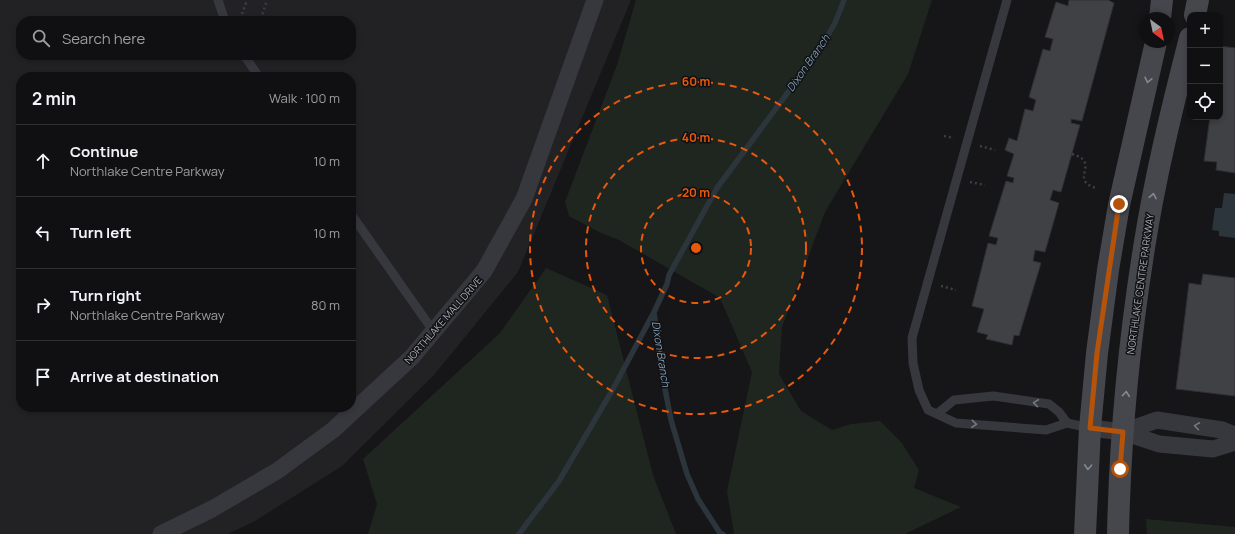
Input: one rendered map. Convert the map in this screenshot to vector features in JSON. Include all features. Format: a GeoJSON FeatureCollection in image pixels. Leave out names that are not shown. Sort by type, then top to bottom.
{"type":"FeatureCollection","features":[{"type":"Feature","properties":{"kind":"main road"},"geometry":{"type":"LineString","coordinates":[[1161,12],[1162,0]]}},
{"type":"Feature","properties":{"kind":"main road"},"geometry":{"type":"LineString","coordinates":[[1196,12],[1198,0]]}},
{"type":"Feature","properties":{"kind":"main road"},"geometry":{"type":"LineString","coordinates":[[1085,534],[1090,428],[1097,353],[1119,204],[1155,48]]}},
{"type":"Feature","properties":{"kind":"main road","name":"NORTHLAKE CENTRE PARKWAY"},"geometry":{"type":"LineString","coordinates":[[1118,534],[1119,480],[1123,432],[1135,314],[1144,248],[1170,116],[1187,48]]}},
{"type":"Feature","properties":{"kind":"street","name":"NORTHLAKE MALL DRIVE"},"geometry":{"type":"LineString","coordinates":[[356,409],[412,357],[484,272],[524,199],[595,0]]}},
{"type":"Feature","properties":{"kind":"street","name":"NORTHLAKE MALL DRIVE"},"geometry":{"type":"LineString","coordinates":[[161,534],[212,509],[277,471],[333,430],[352,412]]}},
{"type":"Feature","properties":{"kind":"street"},"geometry":{"type":"LineString","coordinates":[[1123,432],[1157,420],[1222,430],[1235,435]]}},
{"type":"Feature","properties":{"kind":"street"},"geometry":{"type":"LineString","coordinates":[[1090,428],[1123,432],[1160,444],[1212,449],[1235,442]]}},
{"type":"Feature","properties":{"kind":"lane"},"geometry":{"type":"LineString","coordinates":[[218,0],[223,16]]}},
{"type":"Feature","properties":{"kind":"lane"},"geometry":{"type":"LineString","coordinates":[[1007,0],[912,338],[913,363],[919,390],[928,410],[956,423],[1046,430],[1067,423],[1090,428]]}},
{"type":"Feature","properties":{"kind":"lane"},"geometry":{"type":"LineString","coordinates":[[247,60],[255,72]]}},
{"type":"Feature","properties":{"kind":"lane"},"geometry":{"type":"LineString","coordinates":[[356,221],[434,332]]}},
{"type":"Feature","properties":{"kind":"lane"},"geometry":{"type":"LineString","coordinates":[[937,414],[954,400],[993,396],[1048,404],[1059,412],[1067,423]]}},
{"type":"Feature","properties":{"kind":"path"},"geometry":{"type":"LineString","coordinates":[[242,14],[247,0]]}},
{"type":"Feature","properties":{"kind":"path"},"geometry":{"type":"LineString","coordinates":[[262,16],[267,0]]}},
{"type":"Feature","properties":{"kind":"path"},"geometry":{"type":"LineString","coordinates":[[1072,154],[1084,160],[1086,166],[1083,178],[1085,183],[1088,186],[1096,188]]}},
{"type":"Feature","properties":{"kind":"shaded area"},"geometry":{"type":"Polygon","coordinates":[[[0,0],[631,0],[518,272],[434,375],[342,466],[255,521],[228,534],[0,534],[0,0]]]}},
{"type":"Feature","properties":{"kind":"shaded area"},"geometry":{"type":"Polygon","coordinates":[[[636,0],[932,0],[908,74],[825,212],[782,327],[779,374],[801,411],[832,430],[851,424],[880,421],[902,443],[919,470],[914,488],[961,507],[905,534],[734,534],[727,491],[752,372],[720,298],[619,240],[601,233],[569,216],[565,202],[617,65],[636,0]]]}},
{"type":"Feature","properties":{"kind":"shaded area"},"geometry":{"type":"Polygon","coordinates":[[[1224,193],[1235,194],[1235,238],[1219,236],[1219,231],[1212,230],[1215,208],[1222,208],[1224,193]]]}},
{"type":"Feature","properties":{"kind":"shaded area"},"geometry":{"type":"Polygon","coordinates":[[[546,268],[607,295],[653,475],[676,534],[368,534],[377,504],[363,459],[500,333],[546,268]]]}},
{"type":"Feature","properties":{"kind":"shaded area"},"geometry":{"type":"Polygon","coordinates":[[[1146,519],[1235,527],[1235,534],[1147,534],[1146,519]]]}},
{"type":"Feature","properties":{"kind":"building"},"geometry":{"type":"Polygon","coordinates":[[[1069,0],[1108,0],[1114,3],[1082,121],[1071,119],[1071,123],[1080,125],[1061,192],[1053,190],[1050,200],[1059,203],[1045,252],[1035,250],[1033,261],[1041,263],[1019,336],[1014,335],[1012,345],[986,339],[988,335],[977,332],[984,309],[972,306],[988,243],[996,245],[998,238],[989,236],[1006,181],[1013,183],[1014,178],[1007,176],[1014,154],[1005,150],[1009,138],[1017,141],[1025,109],[1033,111],[1036,100],[1029,97],[1043,49],[1050,51],[1053,39],[1045,37],[1056,2],[1068,6],[1069,0]]]}},
{"type":"Feature","properties":{"kind":"building"},"geometry":{"type":"Polygon","coordinates":[[[1223,46],[1235,48],[1235,173],[1216,170],[1217,162],[1204,161],[1210,120],[1223,120],[1223,46]]]}},
{"type":"Feature","properties":{"kind":"building"},"geometry":{"type":"Polygon","coordinates":[[[1203,274],[1235,278],[1235,396],[1176,389],[1189,283],[1201,285],[1203,274]]]}},
{"type":"Feature","properties":{"kind":"waterway","name":"Dixon Branch"},"geometry":{"type":"LineString","coordinates":[[519,534],[559,481],[613,389],[654,312],[667,284],[669,275],[717,188],[820,49],[835,23],[844,0]]}},
{"type":"Feature","properties":{"kind":"waterway","name":"Dixon Branch"},"geometry":{"type":"LineString","coordinates":[[654,312],[660,363],[671,420],[687,474],[698,499],[720,533],[723,534]]}},
{"type":"Feature","properties":{"kind":"route"},"geometry":{"type":"LineString","coordinates":[[1119,204],[1108,270],[1097,353],[1090,428],[1123,432],[1120,469]]}}]}
